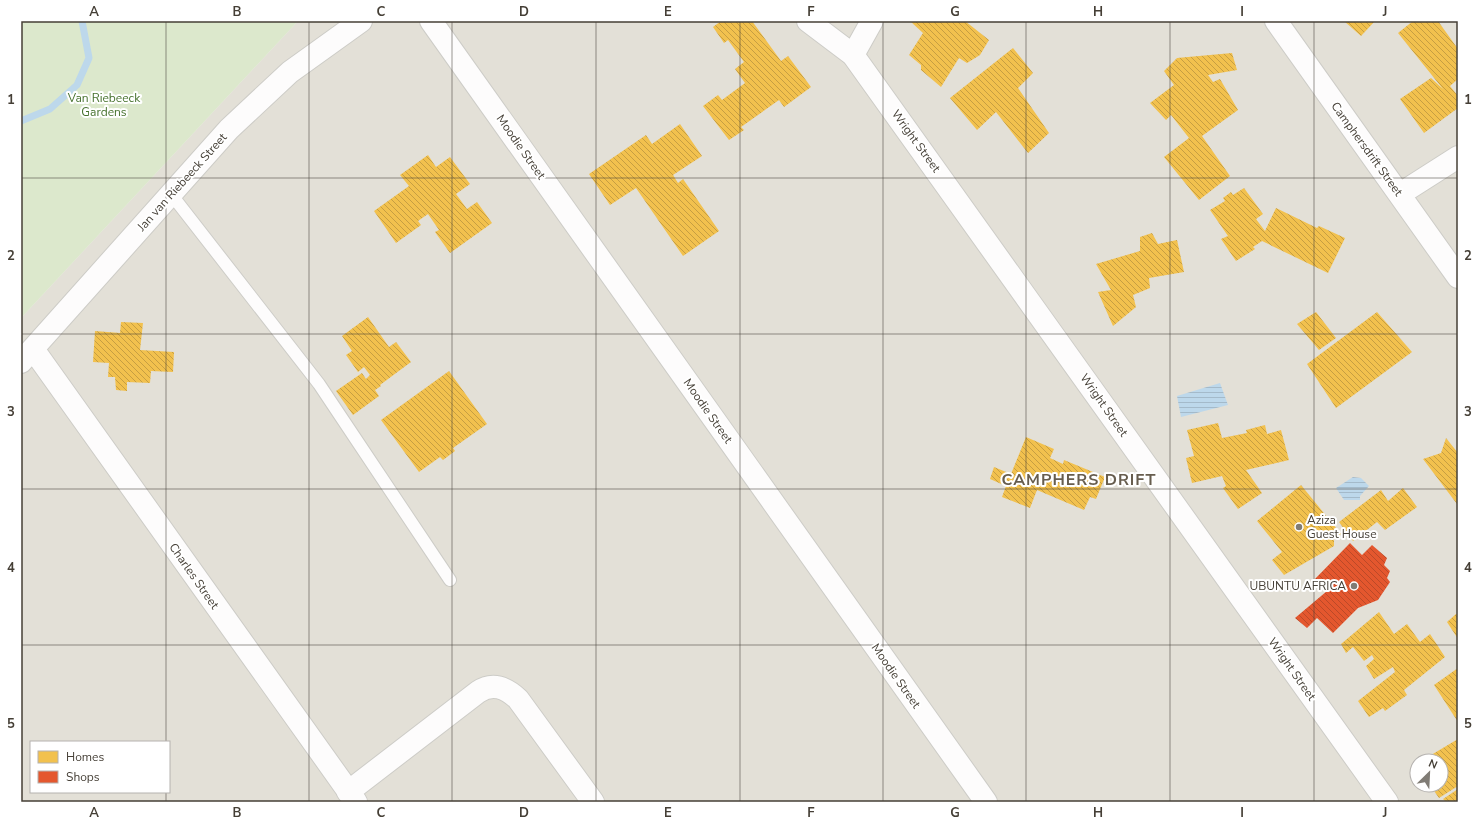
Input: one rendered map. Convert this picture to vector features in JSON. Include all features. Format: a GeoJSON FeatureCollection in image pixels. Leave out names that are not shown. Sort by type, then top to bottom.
{"type":"FeatureCollection","features":[{"type":"Feature","properties":{"kind":"street","name":"Jan van Riebeeck Street"},"geometry":{"type":"LineString","coordinates":[[27,356],[230,129],[290,72],[360,21]]}},
{"type":"Feature","properties":{"kind":"street","name":"Moodie Street"},"geometry":{"type":"LineString","coordinates":[[431,21],[986,802]]}},
{"type":"Feature","properties":{"kind":"street","name":"Wright Street"},"geometry":{"type":"LineString","coordinates":[[808,21],[853,55],[1386,802]]}},
{"type":"Feature","properties":{"kind":"street"},"geometry":{"type":"LineString","coordinates":[[853,55],[872,21]]}},
{"type":"Feature","properties":{"kind":"street","name":"Camphersdrift Street"},"geometry":{"type":"LineString","coordinates":[[1276,21],[1458,277]]}},
{"type":"Feature","properties":{"kind":"street"},"geometry":{"type":"LineString","coordinates":[[1400,194],[1458,157]]}},
{"type":"Feature","properties":{"kind":"street","name":"Charles Street"},"geometry":{"type":"LineString","coordinates":[[27,356],[352,797]]}},
{"type":"Feature","properties":{"kind":"street"},"geometry":{"type":"LineString","coordinates":[[352,797],[478,692],[491,686],[502,688],[518,699],[593,802]]}},
{"type":"Feature","properties":{"kind":"lane"},"geometry":{"type":"LineString","coordinates":[[172,194],[319,384],[450,580]]}},
{"type":"Feature","properties":{"kind":"shaded area","name":"CAMPHERS DRIFT"},"geometry":{"type":"Polygon","coordinates":[[[298,21],[1458,21],[1458,802],[21,802],[21,318],[298,21]]]}},
{"type":"Feature","properties":{"kind":"green space","name":"Van Riebeeck Gardens"},"geometry":{"type":"Polygon","coordinates":[[[21,21],[298,21],[21,318],[21,21]]]}},
{"type":"Feature","properties":{"kind":"water"},"geometry":{"type":"Polygon","coordinates":[[[1220,383],[1228,405],[1181,417],[1177,396],[1220,383]]]}},
{"type":"Feature","properties":{"kind":"water"},"geometry":{"type":"Polygon","coordinates":[[[1353,477],[1361,478],[1369,486],[1360,496],[1360,500],[1344,500],[1336,488],[1353,477]]]}},
{"type":"Feature","properties":{"kind":"building: Homes"},"geometry":{"type":"Polygon","coordinates":[[[721,21],[752,21],[781,61],[788,56],[811,87],[784,107],[779,100],[741,127],[744,130],[729,140],[703,106],[718,95],[722,100],[745,83],[735,69],[744,62],[728,40],[724,43],[713,27],[721,21]]]}},
{"type":"Feature","properties":{"kind":"building: Homes"},"geometry":{"type":"Polygon","coordinates":[[[910,21],[965,21],[989,40],[980,55],[967,63],[959,58],[941,87],[921,70],[921,65],[909,55],[923,33],[910,21]]]}},
{"type":"Feature","properties":{"kind":"building: Homes"},"geometry":{"type":"Polygon","coordinates":[[[1344,21],[1375,21],[1361,36],[1344,21]]]}},
{"type":"Feature","properties":{"kind":"building: Homes"},"geometry":{"type":"Polygon","coordinates":[[[1413,21],[1438,21],[1458,49],[1458,79],[1450,86],[1458,96],[1458,108],[1424,133],[1400,99],[1431,78],[1443,89],[1398,33],[1413,21]]]}},
{"type":"Feature","properties":{"kind":"building: Homes"},"geometry":{"type":"Polygon","coordinates":[[[1013,48],[1033,73],[1018,88],[1049,133],[1028,153],[996,112],[977,130],[950,98],[1013,48]]]}},
{"type":"Feature","properties":{"kind":"building: Homes"},"geometry":{"type":"Polygon","coordinates":[[[1232,53],[1237,70],[1208,75],[1213,82],[1220,79],[1238,110],[1202,136],[1230,176],[1199,200],[1164,157],[1189,138],[1171,115],[1166,120],[1150,103],[1174,85],[1164,71],[1177,58],[1232,53]]]}},
{"type":"Feature","properties":{"kind":"building: Homes"},"geometry":{"type":"Polygon","coordinates":[[[680,124],[702,156],[673,175],[678,183],[683,179],[719,231],[683,256],[636,188],[610,205],[589,174],[646,135],[652,144],[680,124]]]}},
{"type":"Feature","properties":{"kind":"building: Homes"},"geometry":{"type":"Polygon","coordinates":[[[428,155],[436,167],[450,157],[470,184],[456,194],[467,209],[477,202],[492,223],[450,253],[435,232],[439,230],[428,214],[418,221],[421,225],[396,243],[374,211],[409,186],[400,175],[428,155]]]}},
{"type":"Feature","properties":{"kind":"building: Homes"},"geometry":{"type":"Polygon","coordinates":[[[1244,188],[1263,214],[1256,219],[1265,231],[1276,208],[1317,228],[1319,226],[1345,238],[1328,273],[1262,241],[1253,247],[1255,249],[1236,261],[1221,239],[1228,236],[1210,210],[1225,201],[1223,198],[1231,192],[1233,195],[1244,188]]]}},
{"type":"Feature","properties":{"kind":"building: Homes"},"geometry":{"type":"Polygon","coordinates":[[[1152,233],[1158,244],[1177,240],[1184,272],[1149,278],[1150,288],[1133,295],[1136,307],[1113,326],[1098,292],[1111,290],[1096,264],[1140,251],[1140,237],[1152,233]]]}},
{"type":"Feature","properties":{"kind":"building: Homes"},"geometry":{"type":"Polygon","coordinates":[[[1316,312],[1336,338],[1319,350],[1297,324],[1316,312]]]}},
{"type":"Feature","properties":{"kind":"building: Homes"},"geometry":{"type":"Polygon","coordinates":[[[1377,312],[1412,352],[1336,408],[1307,364],[1377,312]]]}},
{"type":"Feature","properties":{"kind":"building: Homes"},"geometry":{"type":"Polygon","coordinates":[[[368,317],[389,347],[396,342],[411,362],[380,385],[381,386],[375,390],[379,396],[353,415],[336,391],[362,373],[366,379],[370,375],[364,367],[358,372],[346,355],[352,351],[342,336],[368,317]]]}},
{"type":"Feature","properties":{"kind":"building: Homes"},"geometry":{"type":"Polygon","coordinates":[[[121,322],[143,323],[140,350],[174,352],[173,372],[151,371],[150,383],[127,382],[127,391],[116,390],[115,377],[108,377],[109,363],[93,362],[95,331],[120,333],[121,322]]]}},
{"type":"Feature","properties":{"kind":"building: Homes"},"geometry":{"type":"Polygon","coordinates":[[[449,371],[487,424],[453,448],[455,451],[443,460],[440,457],[419,472],[381,420],[449,371]]]}},
{"type":"Feature","properties":{"kind":"building: Homes"},"geometry":{"type":"Polygon","coordinates":[[[1218,423],[1222,438],[1247,433],[1246,430],[1265,425],[1267,434],[1281,430],[1289,460],[1246,470],[1262,493],[1238,509],[1223,488],[1226,486],[1222,476],[1192,483],[1186,458],[1194,456],[1187,430],[1218,423]]]}},
{"type":"Feature","properties":{"kind":"building: Homes"},"geometry":{"type":"Polygon","coordinates":[[[1026,437],[1054,449],[1050,458],[1063,464],[1064,460],[1105,477],[1096,499],[1090,497],[1084,510],[1037,490],[1030,508],[1002,497],[1006,486],[990,479],[994,467],[1011,474],[1026,437]]]}},
{"type":"Feature","properties":{"kind":"building: Homes"},"geometry":{"type":"Polygon","coordinates":[[[1446,438],[1458,453],[1457,504],[1423,459],[1441,453],[1446,438]]]}},
{"type":"Feature","properties":{"kind":"building: Homes","name":"Aziza Guest House"},"geometry":{"type":"Polygon","coordinates":[[[1301,485],[1341,534],[1334,538],[1334,546],[1284,575],[1272,560],[1282,552],[1257,521],[1301,485]]]}},
{"type":"Feature","properties":{"kind":"building: Homes"},"geometry":{"type":"Polygon","coordinates":[[[1403,488],[1417,507],[1385,530],[1377,522],[1353,541],[1339,522],[1381,490],[1388,501],[1403,488]]]}},
{"type":"Feature","properties":{"kind":"building: Homes"},"geometry":{"type":"Polygon","coordinates":[[[1379,612],[1394,634],[1407,624],[1420,642],[1430,634],[1445,657],[1404,690],[1407,695],[1385,711],[1383,708],[1369,717],[1358,701],[1395,672],[1393,667],[1374,679],[1366,666],[1374,659],[1372,655],[1364,661],[1353,647],[1346,653],[1341,644],[1379,612]]]}},
{"type":"Feature","properties":{"kind":"building: Homes"},"geometry":{"type":"Polygon","coordinates":[[[1458,614],[1458,639],[1447,622],[1458,614]]]}},
{"type":"Feature","properties":{"kind":"building: Homes"},"geometry":{"type":"Polygon","coordinates":[[[1458,668],[1458,722],[1434,685],[1458,668]]]}},
{"type":"Feature","properties":{"kind":"building: Homes"},"geometry":{"type":"Polygon","coordinates":[[[1458,739],[1458,786],[1449,792],[1449,753],[1434,753],[1458,739]]]}},
{"type":"Feature","properties":{"kind":"building: Homes"},"geometry":{"type":"Polygon","coordinates":[[[1458,789],[1458,802],[1446,802],[1443,799],[1458,789]]]}},
{"type":"Feature","properties":{"kind":"building: Homes"},"geometry":{"type":"Polygon","coordinates":[[[1436,793],[1447,793],[1439,798],[1436,793]]]}},
{"type":"Feature","properties":{"kind":"building: Shops","name":"UBUNTU AFRICA"},"geometry":{"type":"Polygon","coordinates":[[[1350,543],[1362,555],[1372,545],[1387,558],[1384,565],[1390,571],[1387,578],[1390,582],[1378,600],[1358,608],[1333,633],[1317,618],[1307,628],[1295,618],[1327,591],[1314,580],[1350,543]]]}},
{"type":"Feature","properties":{"kind":"waterway"},"geometry":{"type":"LineString","coordinates":[[21,121],[50,109],[77,85],[89,58],[82,21]]}},
{"type":"Feature","properties":{"kind":"place","name":"Aziza Guest House"},"geometry":{"type":"Point","coordinates":[1299,527]}},
{"type":"Feature","properties":{"kind":"place","name":"UBUNTU AFRICA"},"geometry":{"type":"Point","coordinates":[1354,586]}},
{"type":"Feature","properties":{"kind":"district","name":"CAMPHERS DRIFT"},"geometry":{"type":"Point","coordinates":[1079,480]}}]}
